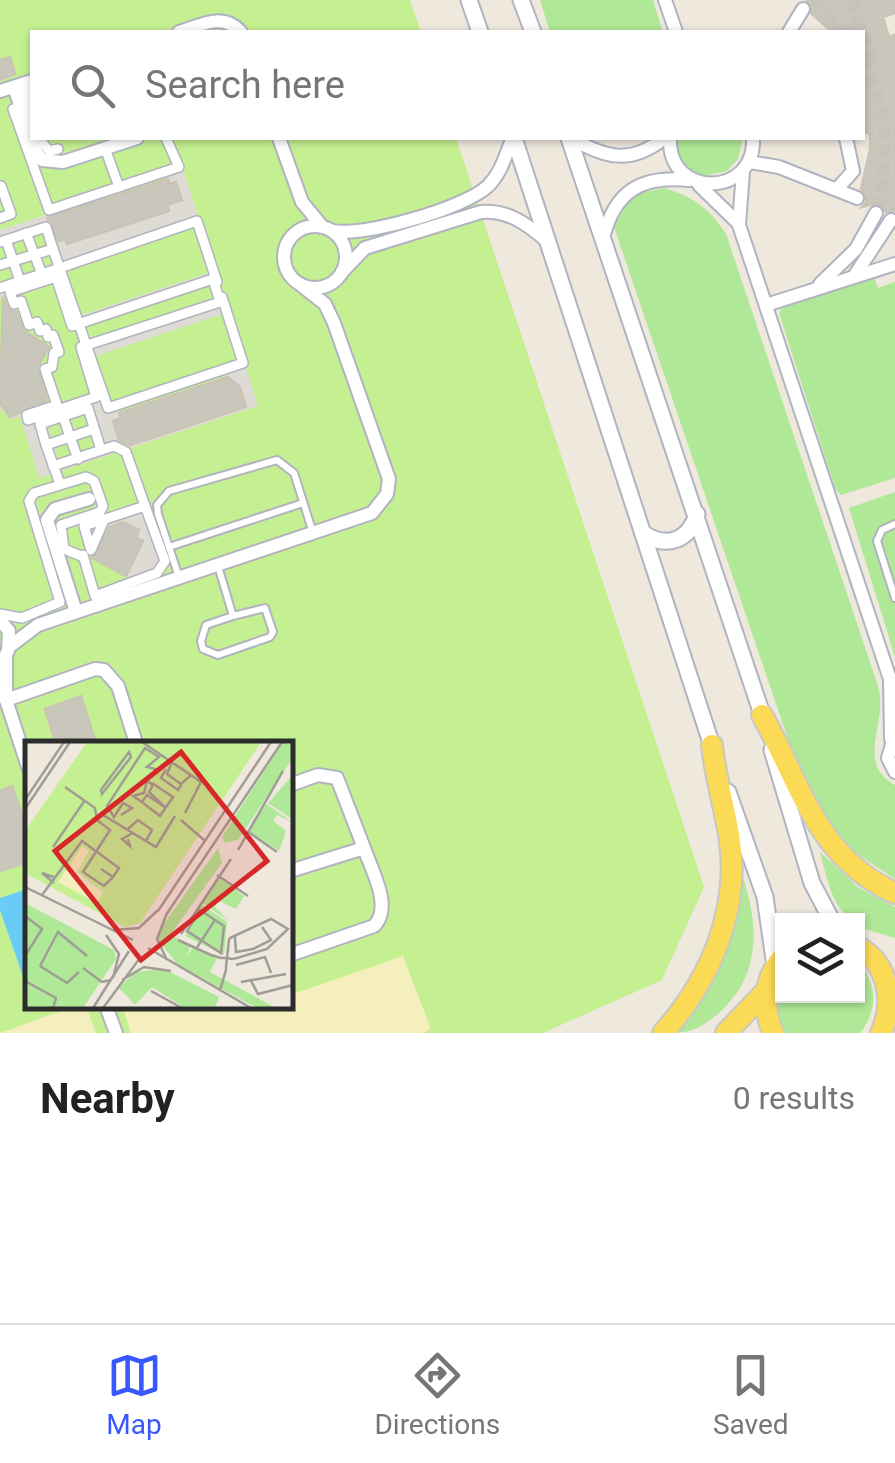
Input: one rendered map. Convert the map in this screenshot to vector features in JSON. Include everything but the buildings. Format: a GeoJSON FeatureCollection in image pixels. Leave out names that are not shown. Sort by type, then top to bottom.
{"type":"FeatureCollection","features":[{"type":"Feature","properties":{"kind":"main road"},"geometry":{"type":"LineString","coordinates":[[762,715],[819,831],[854,869],[895,893]]}},
{"type":"Feature","properties":{"kind":"main road"},"geometry":{"type":"LineString","coordinates":[[663,1033],[709,968],[726,917],[729,838],[712,744]]}},
{"type":"Feature","properties":{"kind":"main road"},"geometry":{"type":"LineString","coordinates":[[865,950],[895,954]]}},
{"type":"Feature","properties":{"kind":"main road"},"geometry":{"type":"LineString","coordinates":[[865,954],[886,978],[887,1022]]}},
{"type":"Feature","properties":{"kind":"main road"},"geometry":{"type":"LineString","coordinates":[[726,1033],[765,992],[775,971]]}},
{"type":"Feature","properties":{"kind":"main road"},"geometry":{"type":"LineString","coordinates":[[765,992],[766,1014],[773,1033]]}},
{"type":"Feature","properties":{"kind":"street"},"geometry":{"type":"LineString","coordinates":[[469,0],[479,30]]}},
{"type":"Feature","properties":{"kind":"street"},"geometry":{"type":"LineString","coordinates":[[522,0],[532,30]]}},
{"type":"Feature","properties":{"kind":"street"},"geometry":{"type":"LineString","coordinates":[[665,0],[675,30]]}},
{"type":"Feature","properties":{"kind":"street"},"geometry":{"type":"LineString","coordinates":[[789,30],[803,9]]}},
{"type":"Feature","properties":{"kind":"street"},"geometry":{"type":"LineString","coordinates":[[185,30],[214,21],[226,21],[238,30]]}},
{"type":"Feature","properties":{"kind":"street"},"geometry":{"type":"LineString","coordinates":[[0,92],[30,82]]}},
{"type":"Feature","properties":{"kind":"street"},"geometry":{"type":"LineString","coordinates":[[14,87],[30,134]]}},
{"type":"Feature","properties":{"kind":"street"},"geometry":{"type":"LineString","coordinates":[[30,91],[24,93],[30,112]]}},
{"type":"Feature","properties":{"kind":"street"},"geometry":{"type":"LineString","coordinates":[[14,108],[49,210],[178,167],[167,140]]}},
{"type":"Feature","properties":{"kind":"street"},"geometry":{"type":"LineString","coordinates":[[32,140],[42,160],[63,162],[109,144],[119,187]]}},
{"type":"Feature","properties":{"kind":"street"},"geometry":{"type":"LineString","coordinates":[[41,140],[50,151],[58,149]]}},
{"type":"Feature","properties":{"kind":"street"},"geometry":{"type":"LineString","coordinates":[[5,654],[38,625],[372,513],[387,494],[388,479],[326,304],[287,270],[284,250],[298,220],[294,186],[280,140]]}},
{"type":"Feature","properties":{"kind":"street"},"geometry":{"type":"LineString","coordinates":[[288,240],[304,228],[361,234],[475,196],[497,177],[513,140]]}},
{"type":"Feature","properties":{"kind":"street"},"geometry":{"type":"LineString","coordinates":[[515,140],[765,897],[775,943]]}},
{"type":"Feature","properties":{"kind":"street"},"geometry":{"type":"LineString","coordinates":[[571,140],[697,514],[805,862],[829,913]]}},
{"type":"Feature","properties":{"kind":"street"},"geometry":{"type":"LineString","coordinates":[[573,140],[596,153],[624,158],[664,140]]}},
{"type":"Feature","properties":{"kind":"street"},"geometry":{"type":"LineString","coordinates":[[668,140],[675,165],[740,225]]}},
{"type":"Feature","properties":{"kind":"street"},"geometry":{"type":"LineString","coordinates":[[753,140],[740,225],[892,684],[893,737],[888,758],[895,772]]}},
{"type":"Feature","properties":{"kind":"street"},"geometry":{"type":"LineString","coordinates":[[837,190],[853,171],[846,140]]}},
{"type":"Feature","properties":{"kind":"street"},"geometry":{"type":"LineString","coordinates":[[602,241],[612,208],[630,188],[658,179],[722,184],[746,167],[780,166],[857,198]]}},
{"type":"Feature","properties":{"kind":"street"},"geometry":{"type":"LineString","coordinates":[[0,218],[11,214],[1,186]]}},
{"type":"Feature","properties":{"kind":"street"},"geometry":{"type":"LineString","coordinates":[[294,186],[310,216],[328,229],[346,254],[331,303],[334,322]]}},
{"type":"Feature","properties":{"kind":"street"},"geometry":{"type":"LineString","coordinates":[[302,285],[325,286],[364,248],[480,212],[495,211],[521,220],[548,242]]}},
{"type":"Feature","properties":{"kind":"street"},"geometry":{"type":"LineString","coordinates":[[810,291],[856,249],[876,213]]}},
{"type":"Feature","properties":{"kind":"street"},"geometry":{"type":"LineString","coordinates":[[854,278],[891,220]]}},
{"type":"Feature","properties":{"kind":"street"},"geometry":{"type":"LineString","coordinates":[[3,292],[20,281],[42,274],[59,268],[197,222],[243,363],[108,408],[78,324],[59,268],[46,227],[3,241],[20,281]]}},
{"type":"Feature","properties":{"kind":"street"},"geometry":{"type":"LineString","coordinates":[[26,233],[42,274]]}},
{"type":"Feature","properties":{"kind":"street"},"geometry":{"type":"LineString","coordinates":[[0,265],[53,249]]}},
{"type":"Feature","properties":{"kind":"street"},"geometry":{"type":"LineString","coordinates":[[766,306],[895,264]]}},
{"type":"Feature","properties":{"kind":"street"},"geometry":{"type":"LineString","coordinates":[[56,277],[72,326],[212,279],[220,302],[80,347],[96,398],[28,420],[27,415],[57,405],[46,369],[52,366],[54,353],[58,352],[53,335],[48,336],[46,329],[40,331],[36,322],[29,324],[21,301],[14,304],[3,292],[56,277]]}},
{"type":"Feature","properties":{"kind":"street"},"geometry":{"type":"LineString","coordinates":[[60,484],[40,424],[88,408],[102,450]]}},
{"type":"Feature","properties":{"kind":"street"},"geometry":{"type":"LineString","coordinates":[[63,416],[78,459]]}},
{"type":"Feature","properties":{"kind":"street"},"geometry":{"type":"LineString","coordinates":[[46,445],[94,428]]}},
{"type":"Feature","properties":{"kind":"street"},"geometry":{"type":"LineString","coordinates":[[53,466],[114,446],[126,452],[165,562],[157,573],[96,596],[84,526],[145,506]]}},
{"type":"Feature","properties":{"kind":"street"},"geometry":{"type":"LineString","coordinates":[[0,618],[22,618],[60,602],[29,501],[34,493],[86,476],[94,481],[103,506],[100,512],[61,525],[64,549],[86,553]]}},
{"type":"Feature","properties":{"kind":"street"},"geometry":{"type":"LineString","coordinates":[[76,612],[48,520],[55,509],[88,499]]}},
{"type":"Feature","properties":{"kind":"street"},"geometry":{"type":"LineString","coordinates":[[643,533],[655,540],[676,540],[692,528],[697,514]]}},
{"type":"Feature","properties":{"kind":"street"},"geometry":{"type":"LineString","coordinates":[[86,553],[104,520]]}},
{"type":"Feature","properties":{"kind":"street"},"geometry":{"type":"LineString","coordinates":[[0,618],[38,625]]}},
{"type":"Feature","properties":{"kind":"street"},"geometry":{"type":"LineString","coordinates":[[0,618],[9,632],[3,694],[25,758]]}},
{"type":"Feature","properties":{"kind":"street"},"geometry":{"type":"LineString","coordinates":[[3,694],[95,669],[104,670],[118,686],[135,741]]}},
{"type":"Feature","properties":{"kind":"street"},"geometry":{"type":"LineString","coordinates":[[292,785],[318,775],[337,778],[382,902],[380,920],[374,926],[292,954]]}},
{"type":"Feature","properties":{"kind":"street"},"geometry":{"type":"LineString","coordinates":[[292,869],[364,848]]}},
{"type":"Feature","properties":{"kind":"street"},"geometry":{"type":"LineString","coordinates":[[107,1008],[116,1033]]}},
{"type":"Feature","properties":{"kind":"lane"},"geometry":{"type":"LineString","coordinates":[[179,578],[158,505],[169,491],[278,460],[294,473],[312,533]]}},
{"type":"Feature","properties":{"kind":"lane"},"geometry":{"type":"LineString","coordinates":[[168,547],[304,503]]}},
{"type":"Feature","properties":{"kind":"lane"},"geometry":{"type":"LineString","coordinates":[[895,524],[882,530],[877,540],[895,598]]}},
{"type":"Feature","properties":{"kind":"lane"},"geometry":{"type":"LineString","coordinates":[[218,565],[232,616]]}},
{"type":"Feature","properties":{"kind":"lane"},"geometry":{"type":"LineString","coordinates":[[265,608],[273,632],[270,638],[218,655],[203,649],[200,640],[206,625],[232,616],[265,608]]}},
{"type":"Feature","properties":{"kind":"green space"},"geometry":{"type":"Polygon","coordinates":[[[0,0],[410,0],[420,30],[30,30],[30,140],[457,140],[704,887],[662,980],[543,1033],[423,1033],[431,1029],[403,956],[292,994],[292,741],[25,741],[25,1008],[69,1008],[0,1033],[0,0]]]}},
{"type":"Feature","properties":{"kind":"green space"},"geometry":{"type":"Polygon","coordinates":[[[540,0],[653,0],[662,30],[549,30],[540,0]]]}},
{"type":"Feature","properties":{"kind":"green space"},"geometry":{"type":"Polygon","coordinates":[[[674,140],[743,140],[738,159],[727,171],[703,176],[682,165],[674,140]]]}},
{"type":"Feature","properties":{"kind":"green space"},"geometry":{"type":"Polygon","coordinates":[[[664,188],[700,205],[726,234],[878,686],[880,714],[875,754],[883,776],[895,785],[895,879],[842,844],[817,810],[789,742],[614,227],[632,195],[664,188]]]}},
{"type":"Feature","properties":{"kind":"green space"},"geometry":{"type":"Polygon","coordinates":[[[873,273],[878,288],[895,282],[895,478],[841,495],[835,488],[779,313],[784,305],[873,273]]]}},
{"type":"Feature","properties":{"kind":"green space"},"geometry":{"type":"Polygon","coordinates":[[[895,492],[895,657],[849,508],[895,492]]]}},
{"type":"Feature","properties":{"kind":"green space"},"geometry":{"type":"Polygon","coordinates":[[[820,852],[859,888],[895,907],[895,938],[865,929],[865,913],[844,913],[832,892],[820,852]]]}},
{"type":"Feature","properties":{"kind":"green space"},"geometry":{"type":"Polygon","coordinates":[[[741,871],[753,927],[751,962],[745,979],[711,1020],[673,1033],[741,871]]]}},
{"type":"Feature","properties":{"kind":"green space"},"geometry":{"type":"Polygon","coordinates":[[[865,970],[873,1006],[860,1033],[784,1033],[772,1000],[775,984],[775,1003],[865,1003],[865,970]]]}},
{"type":"Feature","properties":{"kind":"green space"},"geometry":{"type":"Polygon","coordinates":[[[87,1008],[123,1008],[131,1033],[96,1033],[87,1008]]]}},
{"type":"Feature","properties":{"kind":"sand"},"geometry":{"type":"Polygon","coordinates":[[[403,955],[431,1029],[423,1033],[131,1033],[123,1008],[292,1008],[292,994],[403,955]]]}},
{"type":"Feature","properties":{"kind":"sand"},"geometry":{"type":"Polygon","coordinates":[[[70,1008],[87,1008],[96,1033],[1,1033],[70,1008]]]}},
{"type":"Feature","properties":{"kind":"shaded area"},"geometry":{"type":"Polygon","coordinates":[[[183,169],[258,406],[39,478],[20,417],[9,420],[6,412],[1,413],[0,403],[11,417],[53,403],[42,367],[49,365],[56,350],[52,338],[38,334],[35,324],[28,327],[20,303],[13,305],[9,295],[0,298],[0,283],[53,266],[43,233],[0,247],[0,230],[183,169]],[[167,176],[47,215],[55,242],[65,239],[68,244],[168,211],[167,205],[181,200],[176,182],[170,183],[167,176]],[[193,227],[67,269],[81,315],[208,273],[193,227]],[[56,277],[10,292],[14,303],[21,301],[29,324],[37,322],[40,331],[53,335],[59,352],[46,369],[57,405],[27,415],[29,420],[96,397],[81,347],[220,302],[212,279],[72,326],[56,277]],[[223,314],[96,356],[111,402],[238,360],[223,314]],[[226,375],[119,410],[121,418],[114,421],[122,447],[245,408],[240,388],[226,375]],[[85,414],[48,427],[58,459],[96,446],[85,414]]]}},
{"type":"Feature","properties":{"kind":"shaded area"},"geometry":{"type":"Polygon","coordinates":[[[150,500],[169,561],[161,575],[129,585],[126,576],[143,542],[136,538],[139,530],[119,520],[114,529],[105,525],[89,558],[79,524],[150,500]]]}},
{"type":"Feature","properties":{"kind":"water"},"geometry":{"type":"Polygon","coordinates":[[[25,890],[25,982],[0,910],[0,898],[25,890]]]}},
{"type":"Feature","properties":{"kind":"tunnel"},"geometry":{"type":"LineString","coordinates":[[814,0],[844,30]]}},
{"type":"Feature","properties":{"kind":"tunnel"},"geometry":{"type":"LineString","coordinates":[[851,0],[861,30]]}},
{"type":"Feature","properties":{"kind":"tunnel"},"geometry":{"type":"LineString","coordinates":[[865,42],[873,64]]}},
{"type":"Feature","properties":{"kind":"tunnel"},"geometry":{"type":"LineString","coordinates":[[865,64],[877,96],[884,134],[876,213]]}}]}
